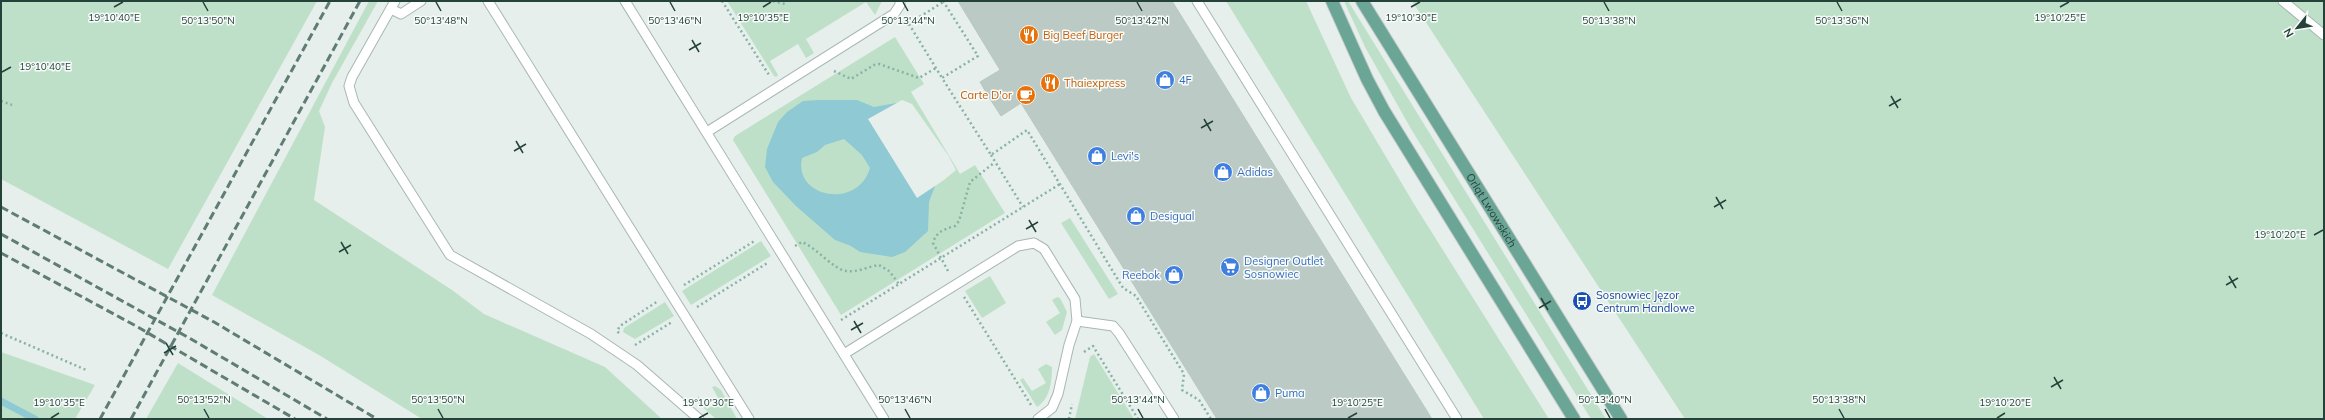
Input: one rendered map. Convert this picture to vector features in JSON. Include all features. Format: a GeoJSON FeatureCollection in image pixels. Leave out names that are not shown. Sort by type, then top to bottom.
{"type":"FeatureCollection","features":[{"type":"Feature","properties":{"kind":"main road"},"geometry":{"type":"LineString","coordinates":[[1332,1],[1367,79],[1384,111],[1574,419]]}},
{"type":"Feature","properties":{"kind":"main road","name":"Orląt Lwowskich"},"geometry":{"type":"LineString","coordinates":[[1362,1],[1621,419]]}},
{"type":"Feature","properties":{"kind":"lane"},"geometry":{"type":"LineString","coordinates":[[421,1],[401,14],[393,5],[348,86],[354,103],[450,255],[591,334],[637,365],[699,419]]}},
{"type":"Feature","properties":{"kind":"lane"},"geometry":{"type":"LineString","coordinates":[[488,1],[749,419]]}},
{"type":"Feature","properties":{"kind":"lane"},"geometry":{"type":"LineString","coordinates":[[625,1],[884,419]]}},
{"type":"Feature","properties":{"kind":"lane"},"geometry":{"type":"LineString","coordinates":[[707,132],[894,14],[900,5],[900,1]]}},
{"type":"Feature","properties":{"kind":"lane"},"geometry":{"type":"LineString","coordinates":[[1197,1],[1457,419]]}},
{"type":"Feature","properties":{"kind":"lane"},"geometry":{"type":"LineString","coordinates":[[2283,1],[2324,34]]}},
{"type":"Feature","properties":{"kind":"lane"},"geometry":{"type":"LineString","coordinates":[[844,354],[1018,246],[1034,243],[1044,249],[1075,299],[1077,321],[1069,345],[1058,394],[1052,408],[1038,419]]}},
{"type":"Feature","properties":{"kind":"lane"},"geometry":{"type":"LineString","coordinates":[[1077,321],[1112,326],[1119,333],[1174,419]]}},
{"type":"Feature","properties":{"kind":"path"},"geometry":{"type":"LineString","coordinates":[[722,1],[777,88]]}},
{"type":"Feature","properties":{"kind":"path"},"geometry":{"type":"LineString","coordinates":[[773,1],[785,4],[785,1]]}},
{"type":"Feature","properties":{"kind":"path"},"geometry":{"type":"LineString","coordinates":[[902,28],[943,1],[978,56],[942,78]]}},
{"type":"Feature","properties":{"kind":"path"},"geometry":{"type":"LineString","coordinates":[[909,24],[1023,207]]}},
{"type":"Feature","properties":{"kind":"path"},"geometry":{"type":"LineString","coordinates":[[833,71],[851,79],[874,64],[879,64],[919,78],[936,68]]}},
{"type":"Feature","properties":{"kind":"path"},"geometry":{"type":"LineString","coordinates":[[827,75],[839,67]]}},
{"type":"Feature","properties":{"kind":"path"},"geometry":{"type":"LineString","coordinates":[[1,101],[12,105]]}},
{"type":"Feature","properties":{"kind":"path"},"geometry":{"type":"LineString","coordinates":[[991,155],[1027,130],[1123,288],[1136,296],[1184,374],[1182,390],[1199,400],[1211,419]]}},
{"type":"Feature","properties":{"kind":"path"},"geometry":{"type":"LineString","coordinates":[[836,314],[840,320],[1060,184]]}},
{"type":"Feature","properties":{"kind":"path"},"geometry":{"type":"LineString","coordinates":[[622,338],[618,331],[620,326],[671,292],[769,232]]}},
{"type":"Feature","properties":{"kind":"path"},"geometry":{"type":"LineString","coordinates":[[790,241],[798,253]]}},
{"type":"Feature","properties":{"kind":"path"},"geometry":{"type":"LineString","coordinates":[[793,246],[802,242],[809,245],[834,266],[845,271],[879,264],[889,271],[899,284]]}},
{"type":"Feature","properties":{"kind":"path"},"geometry":{"type":"LineString","coordinates":[[629,341],[635,345],[782,254]]}},
{"type":"Feature","properties":{"kind":"path"},"geometry":{"type":"LineString","coordinates":[[1,332],[86,370]]}},
{"type":"Feature","properties":{"kind":"path"},"geometry":{"type":"LineString","coordinates":[[1083,359],[1084,352],[1093,346],[1138,419]]}},
{"type":"Feature","properties":{"kind":"path"},"geometry":{"type":"LineString","coordinates":[[1069,419],[1073,402]]}},
{"type":"Feature","properties":{"kind":"green space"},"geometry":{"type":"Polygon","coordinates":[[[1,1],[317,1],[168,269],[1,179],[1,1]]]}},
{"type":"Feature","properties":{"kind":"green space"},"geometry":{"type":"Polygon","coordinates":[[[369,1],[378,1],[332,83],[319,111],[325,127],[314,200],[452,290],[484,314],[605,367],[662,419],[422,419],[319,355],[212,295],[369,1]]]}},
{"type":"Feature","properties":{"kind":"green space"},"geometry":{"type":"Polygon","coordinates":[[[727,1],[882,1],[875,15],[866,2],[806,39],[814,53],[806,58],[798,44],[770,61],[778,75],[776,77],[727,1]]]}},
{"type":"Feature","properties":{"kind":"green space"},"geometry":{"type":"Polygon","coordinates":[[[1226,1],[1306,1],[1351,98],[1414,204],[1549,419],[1484,419],[1226,1]]]}},
{"type":"Feature","properties":{"kind":"green space"},"geometry":{"type":"Polygon","coordinates":[[[1344,1],[1348,1],[1606,419],[1591,419],[1411,129],[1365,47],[1344,1]]]}},
{"type":"Feature","properties":{"kind":"green space"},"geometry":{"type":"Polygon","coordinates":[[[1412,1],[2324,1],[2324,419],[1685,419],[1412,1]]]}},
{"type":"Feature","properties":{"kind":"green space"},"geometry":{"type":"Polygon","coordinates":[[[895,37],[924,84],[911,92],[960,174],[975,165],[1005,213],[841,315],[733,140],[735,136],[895,37]]]}},
{"type":"Feature","properties":{"kind":"green space"},"geometry":{"type":"Polygon","coordinates":[[[1070,218],[1118,294],[1109,299],[1061,223],[1070,218]]]}},
{"type":"Feature","properties":{"kind":"green space"},"geometry":{"type":"Polygon","coordinates":[[[761,241],[771,256],[691,305],[682,291],[761,241]]]}},
{"type":"Feature","properties":{"kind":"green space"},"geometry":{"type":"Polygon","coordinates":[[[990,276],[1006,303],[982,318],[965,291],[990,276]]]}},
{"type":"Feature","properties":{"kind":"green space"},"geometry":{"type":"Polygon","coordinates":[[[1057,297],[1060,298],[1067,312],[1062,330],[1055,335],[1046,322],[1060,313],[1052,300],[1057,297]]]}},
{"type":"Feature","properties":{"kind":"green space"},"geometry":{"type":"Polygon","coordinates":[[[665,302],[674,316],[635,339],[623,332],[624,328],[665,302]]]}},
{"type":"Feature","properties":{"kind":"green space"},"geometry":{"type":"Polygon","coordinates":[[[1,352],[95,385],[75,419],[1,419],[1,352]]]}},
{"type":"Feature","properties":{"kind":"green space"},"geometry":{"type":"Polygon","coordinates":[[[1094,354],[1134,419],[1075,419],[1090,357],[1094,354]]]}},
{"type":"Feature","properties":{"kind":"green space"},"geometry":{"type":"Polygon","coordinates":[[[178,363],[268,419],[146,419],[178,363]]]}},
{"type":"Feature","properties":{"kind":"green space"},"geometry":{"type":"Polygon","coordinates":[[[1046,364],[1052,367],[1051,384],[1045,399],[1037,407],[1020,380],[1023,378],[1032,391],[1046,383],[1038,369],[1046,364]]]}},
{"type":"Feature","properties":{"kind":"green space"},"geometry":{"type":"Polygon","coordinates":[[[715,386],[721,390],[737,419],[716,419],[697,402],[698,396],[707,409],[720,401],[712,387],[715,386]]]}},
{"type":"Feature","properties":{"kind":"water"},"geometry":{"type":"Polygon","coordinates":[[[857,100],[874,107],[902,102],[935,186],[929,202],[928,231],[905,252],[892,257],[860,252],[851,246],[835,240],[796,206],[773,182],[765,167],[767,149],[778,122],[787,112],[803,101],[857,100]],[[844,139],[825,145],[817,152],[802,158],[802,172],[807,182],[816,190],[828,194],[841,194],[853,190],[863,181],[870,168],[862,155],[844,139]]]}},
{"type":"Feature","properties":{"kind":"pier"},"geometry":{"type":"Polygon","coordinates":[[[902,100],[912,104],[948,155],[956,170],[917,198],[868,119],[902,100]]]}},
{"type":"Feature","properties":{"kind":"building","name":"Designer Outlet Sosnowiec"},"geometry":{"type":"Polygon","coordinates":[[[958,1],[1172,1],[1432,419],[1217,419],[1021,103],[1001,116],[990,99],[980,82],[1000,70],[958,1]]]}},
{"type":"Feature","properties":{"kind":"waterway"},"geometry":{"type":"LineString","coordinates":[[1,401],[35,419]]}},
{"type":"Feature","properties":{"kind":"railway"},"geometry":{"type":"LineString","coordinates":[[100,419],[330,1]]}},
{"type":"Feature","properties":{"kind":"railway"},"geometry":{"type":"LineString","coordinates":[[131,419],[360,1]]}},
{"type":"Feature","properties":{"kind":"railway"},"geometry":{"type":"LineString","coordinates":[[1,207],[214,322],[377,419]]}},
{"type":"Feature","properties":{"kind":"railway"},"geometry":{"type":"LineString","coordinates":[[1,234],[191,339],[327,419]]}},
{"type":"Feature","properties":{"kind":"railway"},"geometry":{"type":"LineString","coordinates":[[1,253],[136,326],[295,419]]}},
{"type":"Feature","properties":{"kind":"place","name":"Big Beef Burger"},"geometry":{"type":"Point","coordinates":[1029,35]}},
{"type":"Feature","properties":{"kind":"place","name":"4F"},"geometry":{"type":"Point","coordinates":[1165,80]}},
{"type":"Feature","properties":{"kind":"place","name":"Thaiexpress"},"geometry":{"type":"Point","coordinates":[1050,83]}},
{"type":"Feature","properties":{"kind":"place","name":"Carte D'or"},"geometry":{"type":"Point","coordinates":[1026,95]}},
{"type":"Feature","properties":{"kind":"place","name":"Levi's"},"geometry":{"type":"Point","coordinates":[1097,156]}},
{"type":"Feature","properties":{"kind":"place","name":"Adidas"},"geometry":{"type":"Point","coordinates":[1223,172]}},
{"type":"Feature","properties":{"kind":"place","name":"Desigual"},"geometry":{"type":"Point","coordinates":[1136,216]}},
{"type":"Feature","properties":{"kind":"place","name":"Designer Outlet Sosnowiec"},"geometry":{"type":"Point","coordinates":[1230,267]}},
{"type":"Feature","properties":{"kind":"place","name":"Reebok"},"geometry":{"type":"Point","coordinates":[1174,275]}},
{"type":"Feature","properties":{"kind":"place","name":"Sosnowiec Jęzor Centrum Handlowe"},"geometry":{"type":"Point","coordinates":[1582,301]}},
{"type":"Feature","properties":{"kind":"place","name":"Puma"},"geometry":{"type":"Point","coordinates":[1261,393]}}]}
